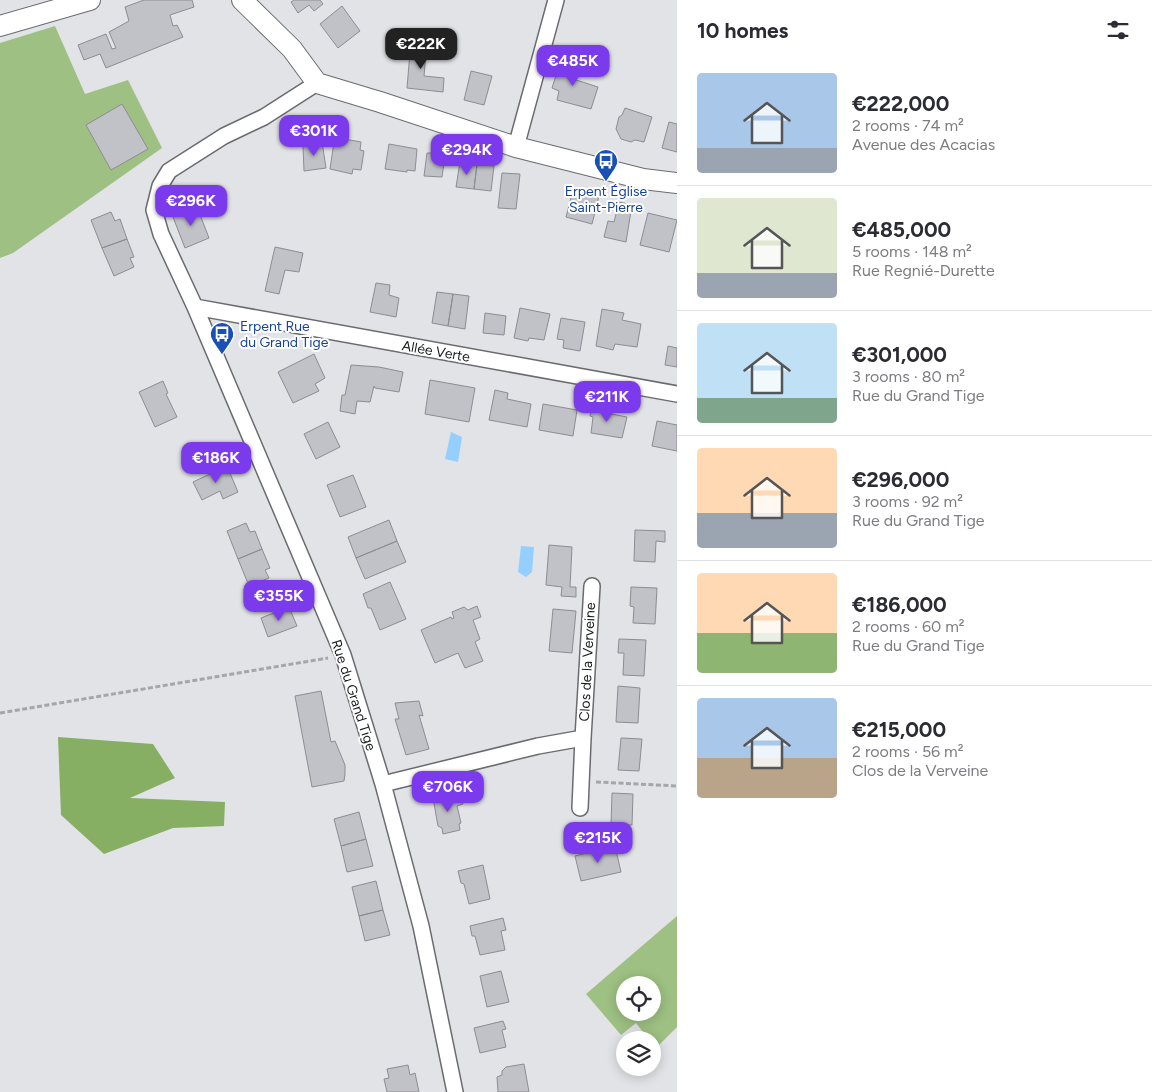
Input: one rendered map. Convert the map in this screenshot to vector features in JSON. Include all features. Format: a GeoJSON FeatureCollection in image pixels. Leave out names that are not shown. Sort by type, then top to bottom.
{"type":"FeatureCollection","features":[{"type":"Feature","properties":{"kind":"street"},"geometry":{"type":"LineString","coordinates":[[0,26],[90,0]]}},
{"type":"Feature","properties":{"kind":"street"},"geometry":{"type":"LineString","coordinates":[[242,0],[292,49],[317,83],[516,147],[643,180],[677,183]]}},
{"type":"Feature","properties":{"kind":"street"},"geometry":{"type":"LineString","coordinates":[[516,147],[556,0]]}},
{"type":"Feature","properties":{"kind":"street","name":"Rue du Grand Tige"},"geometry":{"type":"LineString","coordinates":[[317,83],[264,117],[224,136],[169,171],[160,186],[154,210],[159,226],[343,655],[383,784],[421,926],[455,1092]]}},
{"type":"Feature","properties":{"kind":"street","name":"Allée Verte"},"geometry":{"type":"LineString","coordinates":[[194,307],[677,394]]}},
{"type":"Feature","properties":{"kind":"street","name":"Clos de la Verveine"},"geometry":{"type":"LineString","coordinates":[[580,808],[592,586]]}},
{"type":"Feature","properties":{"kind":"street","name":"Clos de la Verveine"},"geometry":{"type":"LineString","coordinates":[[383,784],[538,746],[583,738]]}},
{"type":"Feature","properties":{"kind":"path"},"geometry":{"type":"LineString","coordinates":[[0,713],[343,655]]}},
{"type":"Feature","properties":{"kind":"path"},"geometry":{"type":"LineString","coordinates":[[581,782],[677,786]]}},
{"type":"Feature","properties":{"kind":"green space"},"geometry":{"type":"Polygon","coordinates":[[[55,26],[85,94],[128,80],[162,148],[13,253],[0,258],[0,43],[55,26]]]}},
{"type":"Feature","properties":{"kind":"green space"},"geometry":{"type":"Polygon","coordinates":[[[58,737],[153,744],[175,778],[130,798],[225,802],[224,826],[173,828],[104,854],[61,815],[58,737]]]}},
{"type":"Feature","properties":{"kind":"green space"},"geometry":{"type":"Polygon","coordinates":[[[677,916],[677,1027],[661,1043],[661,1031],[642,1031],[636,1023],[626,1031],[618,1031],[586,994],[677,916]]]}},
{"type":"Feature","properties":{"kind":"water"},"geometry":{"type":"Polygon","coordinates":[[[451,432],[462,437],[458,462],[445,459],[451,432]]]}},
{"type":"Feature","properties":{"kind":"water"},"geometry":{"type":"Polygon","coordinates":[[[521,546],[534,547],[532,572],[526,577],[518,572],[521,546]]]}},
{"type":"Feature","properties":{"kind":"building"},"geometry":{"type":"Polygon","coordinates":[[[144,0],[192,0],[194,7],[170,15],[173,26],[177,25],[183,37],[106,68],[100,54],[84,60],[78,45],[106,34],[112,49],[116,48],[109,32],[129,21],[125,7],[144,0]]]}},
{"type":"Feature","properties":{"kind":"building"},"geometry":{"type":"Polygon","coordinates":[[[294,0],[320,0],[323,4],[314,11],[309,5],[298,13],[291,2],[294,0]]]}},
{"type":"Feature","properties":{"kind":"building"},"geometry":{"type":"Polygon","coordinates":[[[342,6],[360,31],[338,48],[320,24],[342,6]]]}},
{"type":"Feature","properties":{"kind":"building"},"geometry":{"type":"Polygon","coordinates":[[[411,40],[427,41],[424,76],[444,78],[443,92],[407,88],[411,40]]]}},
{"type":"Feature","properties":{"kind":"building"},"geometry":{"type":"Polygon","coordinates":[[[561,60],[577,65],[573,79],[598,87],[591,109],[557,100],[559,91],[552,88],[561,60]]]}},
{"type":"Feature","properties":{"kind":"building"},"geometry":{"type":"Polygon","coordinates":[[[471,71],[492,76],[484,105],[464,100],[471,71]]]}},
{"type":"Feature","properties":{"kind":"building"},"geometry":{"type":"Polygon","coordinates":[[[122,104],[148,149],[111,170],[86,125],[122,104]]]}},
{"type":"Feature","properties":{"kind":"building"},"geometry":{"type":"Polygon","coordinates":[[[625,108],[652,117],[644,142],[635,140],[631,142],[621,139],[616,129],[619,117],[625,108]]]}},
{"type":"Feature","properties":{"kind":"building"},"geometry":{"type":"Polygon","coordinates":[[[669,122],[677,124],[677,152],[662,148],[669,122]]]}},
{"type":"Feature","properties":{"kind":"building"},"geometry":{"type":"Polygon","coordinates":[[[344,139],[361,142],[360,150],[364,151],[361,170],[353,169],[352,174],[330,169],[334,142],[335,140],[343,142],[344,139]]]}},
{"type":"Feature","properties":{"kind":"building"},"geometry":{"type":"Polygon","coordinates":[[[322,142],[326,168],[304,171],[303,146],[322,142]]]}},
{"type":"Feature","properties":{"kind":"building"},"geometry":{"type":"Polygon","coordinates":[[[389,144],[417,149],[415,171],[407,170],[407,172],[385,169],[389,144]]]}},
{"type":"Feature","properties":{"kind":"building"},"geometry":{"type":"Polygon","coordinates":[[[427,153],[438,153],[438,155],[445,156],[442,177],[424,176],[427,153]]]}},
{"type":"Feature","properties":{"kind":"building"},"geometry":{"type":"Polygon","coordinates":[[[460,162],[477,164],[474,189],[456,187],[460,162]]]}},
{"type":"Feature","properties":{"kind":"building"},"geometry":{"type":"Polygon","coordinates":[[[477,164],[494,166],[491,191],[474,189],[477,164]]]}},
{"type":"Feature","properties":{"kind":"building"},"geometry":{"type":"Polygon","coordinates":[[[502,173],[520,174],[516,209],[498,208],[502,173]]]}},
{"type":"Feature","properties":{"kind":"building"},"geometry":{"type":"Polygon","coordinates":[[[573,190],[599,196],[592,224],[566,217],[573,190]]]}},
{"type":"Feature","properties":{"kind":"building"},"geometry":{"type":"Polygon","coordinates":[[[619,202],[632,205],[626,242],[604,237],[608,221],[614,222],[619,202]]]}},
{"type":"Feature","properties":{"kind":"building"},"geometry":{"type":"Polygon","coordinates":[[[197,207],[209,238],[185,248],[173,217],[197,207]]]}},
{"type":"Feature","properties":{"kind":"building"},"geometry":{"type":"Polygon","coordinates":[[[111,212],[115,221],[120,219],[127,239],[102,248],[91,220],[111,212]]]}},
{"type":"Feature","properties":{"kind":"building"},"geometry":{"type":"Polygon","coordinates":[[[648,213],[677,220],[669,252],[640,245],[648,213]]]}},
{"type":"Feature","properties":{"kind":"building"},"geometry":{"type":"Polygon","coordinates":[[[127,239],[134,257],[130,258],[134,267],[114,276],[102,248],[127,239]]]}},
{"type":"Feature","properties":{"kind":"building"},"geometry":{"type":"Polygon","coordinates":[[[275,247],[303,253],[299,272],[285,270],[279,294],[265,291],[275,247]]]}},
{"type":"Feature","properties":{"kind":"building"},"geometry":{"type":"Polygon","coordinates":[[[376,283],[390,285],[389,295],[399,298],[396,317],[370,312],[376,283]]]}},
{"type":"Feature","properties":{"kind":"building"},"geometry":{"type":"Polygon","coordinates":[[[437,292],[453,294],[448,326],[432,323],[437,292]]]}},
{"type":"Feature","properties":{"kind":"building"},"geometry":{"type":"Polygon","coordinates":[[[453,294],[469,296],[465,329],[448,326],[453,294]]]}},
{"type":"Feature","properties":{"kind":"building"},"geometry":{"type":"Polygon","coordinates":[[[520,308],[550,314],[544,340],[529,338],[528,341],[514,338],[520,308]]]}},
{"type":"Feature","properties":{"kind":"building"},"geometry":{"type":"Polygon","coordinates":[[[602,309],[624,313],[622,320],[641,324],[637,347],[615,344],[613,350],[596,346],[602,309]]]}},
{"type":"Feature","properties":{"kind":"building"},"geometry":{"type":"Polygon","coordinates":[[[485,313],[506,316],[504,335],[483,333],[485,313]]]}},
{"type":"Feature","properties":{"kind":"building"},"geometry":{"type":"Polygon","coordinates":[[[561,318],[585,322],[580,351],[563,348],[564,340],[557,339],[561,318]]]}},
{"type":"Feature","properties":{"kind":"building"},"geometry":{"type":"Polygon","coordinates":[[[668,346],[677,348],[677,367],[665,365],[668,346]]]}},
{"type":"Feature","properties":{"kind":"building"},"geometry":{"type":"Polygon","coordinates":[[[314,354],[325,378],[315,384],[319,391],[293,403],[278,372],[314,354]]]}},
{"type":"Feature","properties":{"kind":"building"},"geometry":{"type":"Polygon","coordinates":[[[351,365],[379,367],[403,372],[399,392],[375,388],[374,386],[370,402],[357,401],[355,414],[340,411],[342,395],[345,395],[351,365]]]}},
{"type":"Feature","properties":{"kind":"building"},"geometry":{"type":"Polygon","coordinates":[[[430,380],[475,388],[469,422],[425,414],[430,380]]]}},
{"type":"Feature","properties":{"kind":"building"},"geometry":{"type":"Polygon","coordinates":[[[163,381],[168,393],[166,394],[177,417],[155,427],[139,392],[163,381]]]}},
{"type":"Feature","properties":{"kind":"building"},"geometry":{"type":"Polygon","coordinates":[[[495,390],[508,393],[507,399],[531,404],[527,427],[489,420],[495,390]]]}},
{"type":"Feature","properties":{"kind":"building"},"geometry":{"type":"Polygon","coordinates":[[[543,404],[577,410],[573,436],[539,430],[543,404]]]}},
{"type":"Feature","properties":{"kind":"building"},"geometry":{"type":"Polygon","coordinates":[[[592,406],[606,408],[606,413],[627,417],[622,438],[591,433],[593,417],[590,416],[592,406]]]}},
{"type":"Feature","properties":{"kind":"building"},"geometry":{"type":"Polygon","coordinates":[[[657,421],[677,425],[677,451],[652,446],[657,421]]]}},
{"type":"Feature","properties":{"kind":"building"},"geometry":{"type":"Polygon","coordinates":[[[328,422],[340,447],[316,459],[304,434],[328,422]]]}},
{"type":"Feature","properties":{"kind":"building"},"geometry":{"type":"Polygon","coordinates":[[[227,466],[238,492],[223,499],[220,491],[202,500],[193,482],[227,466]]]}},
{"type":"Feature","properties":{"kind":"building"},"geometry":{"type":"Polygon","coordinates":[[[353,475],[366,507],[340,517],[327,485],[353,475]]]}},
{"type":"Feature","properties":{"kind":"building"},"geometry":{"type":"Polygon","coordinates":[[[389,520],[397,541],[356,558],[348,537],[389,520]]]}},
{"type":"Feature","properties":{"kind":"building"},"geometry":{"type":"Polygon","coordinates":[[[246,523],[250,532],[255,531],[262,549],[238,559],[227,531],[246,523]]]}},
{"type":"Feature","properties":{"kind":"building"},"geometry":{"type":"Polygon","coordinates":[[[635,530],[665,531],[665,542],[656,541],[655,562],[634,561],[635,530]]]}},
{"type":"Feature","properties":{"kind":"building"},"geometry":{"type":"Polygon","coordinates":[[[397,541],[406,562],[365,579],[356,558],[397,541]]]}},
{"type":"Feature","properties":{"kind":"building"},"geometry":{"type":"Polygon","coordinates":[[[549,545],[572,547],[570,587],[576,587],[576,597],[561,596],[562,587],[546,585],[549,545]]]}},
{"type":"Feature","properties":{"kind":"building"},"geometry":{"type":"Polygon","coordinates":[[[262,549],[270,568],[265,570],[269,578],[249,586],[238,559],[262,549]]]}},
{"type":"Feature","properties":{"kind":"building"},"geometry":{"type":"Polygon","coordinates":[[[390,582],[406,619],[380,630],[363,594],[390,582]]]}},
{"type":"Feature","properties":{"kind":"building"},"geometry":{"type":"Polygon","coordinates":[[[631,587],[657,588],[655,624],[633,623],[634,607],[630,606],[631,587]]]}},
{"type":"Feature","properties":{"kind":"building"},"geometry":{"type":"Polygon","coordinates":[[[477,606],[481,617],[473,620],[480,639],[475,642],[483,661],[465,668],[458,653],[435,663],[421,630],[451,617],[452,619],[454,618],[452,612],[464,607],[468,610],[477,606]]]}},
{"type":"Feature","properties":{"kind":"building"},"geometry":{"type":"Polygon","coordinates":[[[289,607],[297,626],[268,637],[261,618],[289,607]]]}},
{"type":"Feature","properties":{"kind":"building"},"geometry":{"type":"Polygon","coordinates":[[[553,609],[576,611],[572,653],[549,651],[553,609]]]}},
{"type":"Feature","properties":{"kind":"building"},"geometry":{"type":"Polygon","coordinates":[[[619,639],[646,640],[644,676],[623,675],[624,653],[618,653],[619,639]]]}},
{"type":"Feature","properties":{"kind":"building"},"geometry":{"type":"Polygon","coordinates":[[[618,686],[640,688],[638,723],[616,722],[618,686]]]}},
{"type":"Feature","properties":{"kind":"building"},"geometry":{"type":"Polygon","coordinates":[[[321,691],[331,742],[335,741],[345,765],[345,774],[344,781],[312,787],[295,696],[321,691]]]}},
{"type":"Feature","properties":{"kind":"building"},"geometry":{"type":"Polygon","coordinates":[[[419,701],[423,716],[419,715],[429,749],[406,755],[395,719],[399,719],[395,703],[419,701]]]}},
{"type":"Feature","properties":{"kind":"building"},"geometry":{"type":"Polygon","coordinates":[[[621,738],[642,739],[639,771],[618,770],[621,738]]]}},
{"type":"Feature","properties":{"kind":"building"},"geometry":{"type":"Polygon","coordinates":[[[612,793],[633,794],[632,825],[611,825],[612,793]]]}},
{"type":"Feature","properties":{"kind":"building"},"geometry":{"type":"Polygon","coordinates":[[[461,794],[463,804],[457,806],[461,823],[459,824],[460,830],[443,834],[442,828],[438,826],[433,798],[461,794]]]}},
{"type":"Feature","properties":{"kind":"building"},"geometry":{"type":"Polygon","coordinates":[[[359,812],[366,839],[341,846],[334,819],[359,812]]]}},
{"type":"Feature","properties":{"kind":"building"},"geometry":{"type":"Polygon","coordinates":[[[366,839],[373,866],[347,872],[341,846],[366,839]]]}},
{"type":"Feature","properties":{"kind":"building"},"geometry":{"type":"Polygon","coordinates":[[[615,846],[621,872],[581,881],[575,856],[615,846]]]}},
{"type":"Feature","properties":{"kind":"building"},"geometry":{"type":"Polygon","coordinates":[[[483,865],[490,899],[469,904],[464,884],[461,883],[458,871],[483,865]]]}},
{"type":"Feature","properties":{"kind":"building"},"geometry":{"type":"Polygon","coordinates":[[[376,881],[383,910],[359,916],[352,887],[376,881]]]}},
{"type":"Feature","properties":{"kind":"building"},"geometry":{"type":"Polygon","coordinates":[[[383,910],[390,935],[365,941],[359,916],[383,910]]]}},
{"type":"Feature","properties":{"kind":"building"},"geometry":{"type":"Polygon","coordinates":[[[503,918],[506,930],[501,931],[505,950],[480,955],[470,926],[503,918]]]}},
{"type":"Feature","properties":{"kind":"building"},"geometry":{"type":"Polygon","coordinates":[[[501,971],[509,1002],[487,1007],[480,976],[501,971]]]}},
{"type":"Feature","properties":{"kind":"building"},"geometry":{"type":"Polygon","coordinates":[[[503,1021],[506,1029],[502,1030],[506,1047],[480,1053],[474,1028],[503,1021]]]}},
{"type":"Feature","properties":{"kind":"building"},"geometry":{"type":"Polygon","coordinates":[[[524,1064],[529,1092],[498,1092],[497,1077],[502,1075],[502,1071],[506,1067],[524,1064]]]}},
{"type":"Feature","properties":{"kind":"building"},"geometry":{"type":"Polygon","coordinates":[[[408,1065],[410,1075],[415,1073],[419,1092],[387,1092],[384,1079],[389,1078],[387,1069],[408,1065]]]}},
{"type":"Feature","properties":{"kind":"place","name":"Erpent Église Saint-Pierre"},"geometry":{"type":"Point","coordinates":[606,182]}},
{"type":"Feature","properties":{"kind":"place","name":"Erpent Rue du Grand Tige"},"geometry":{"type":"Point","coordinates":[222,355]}}]}
